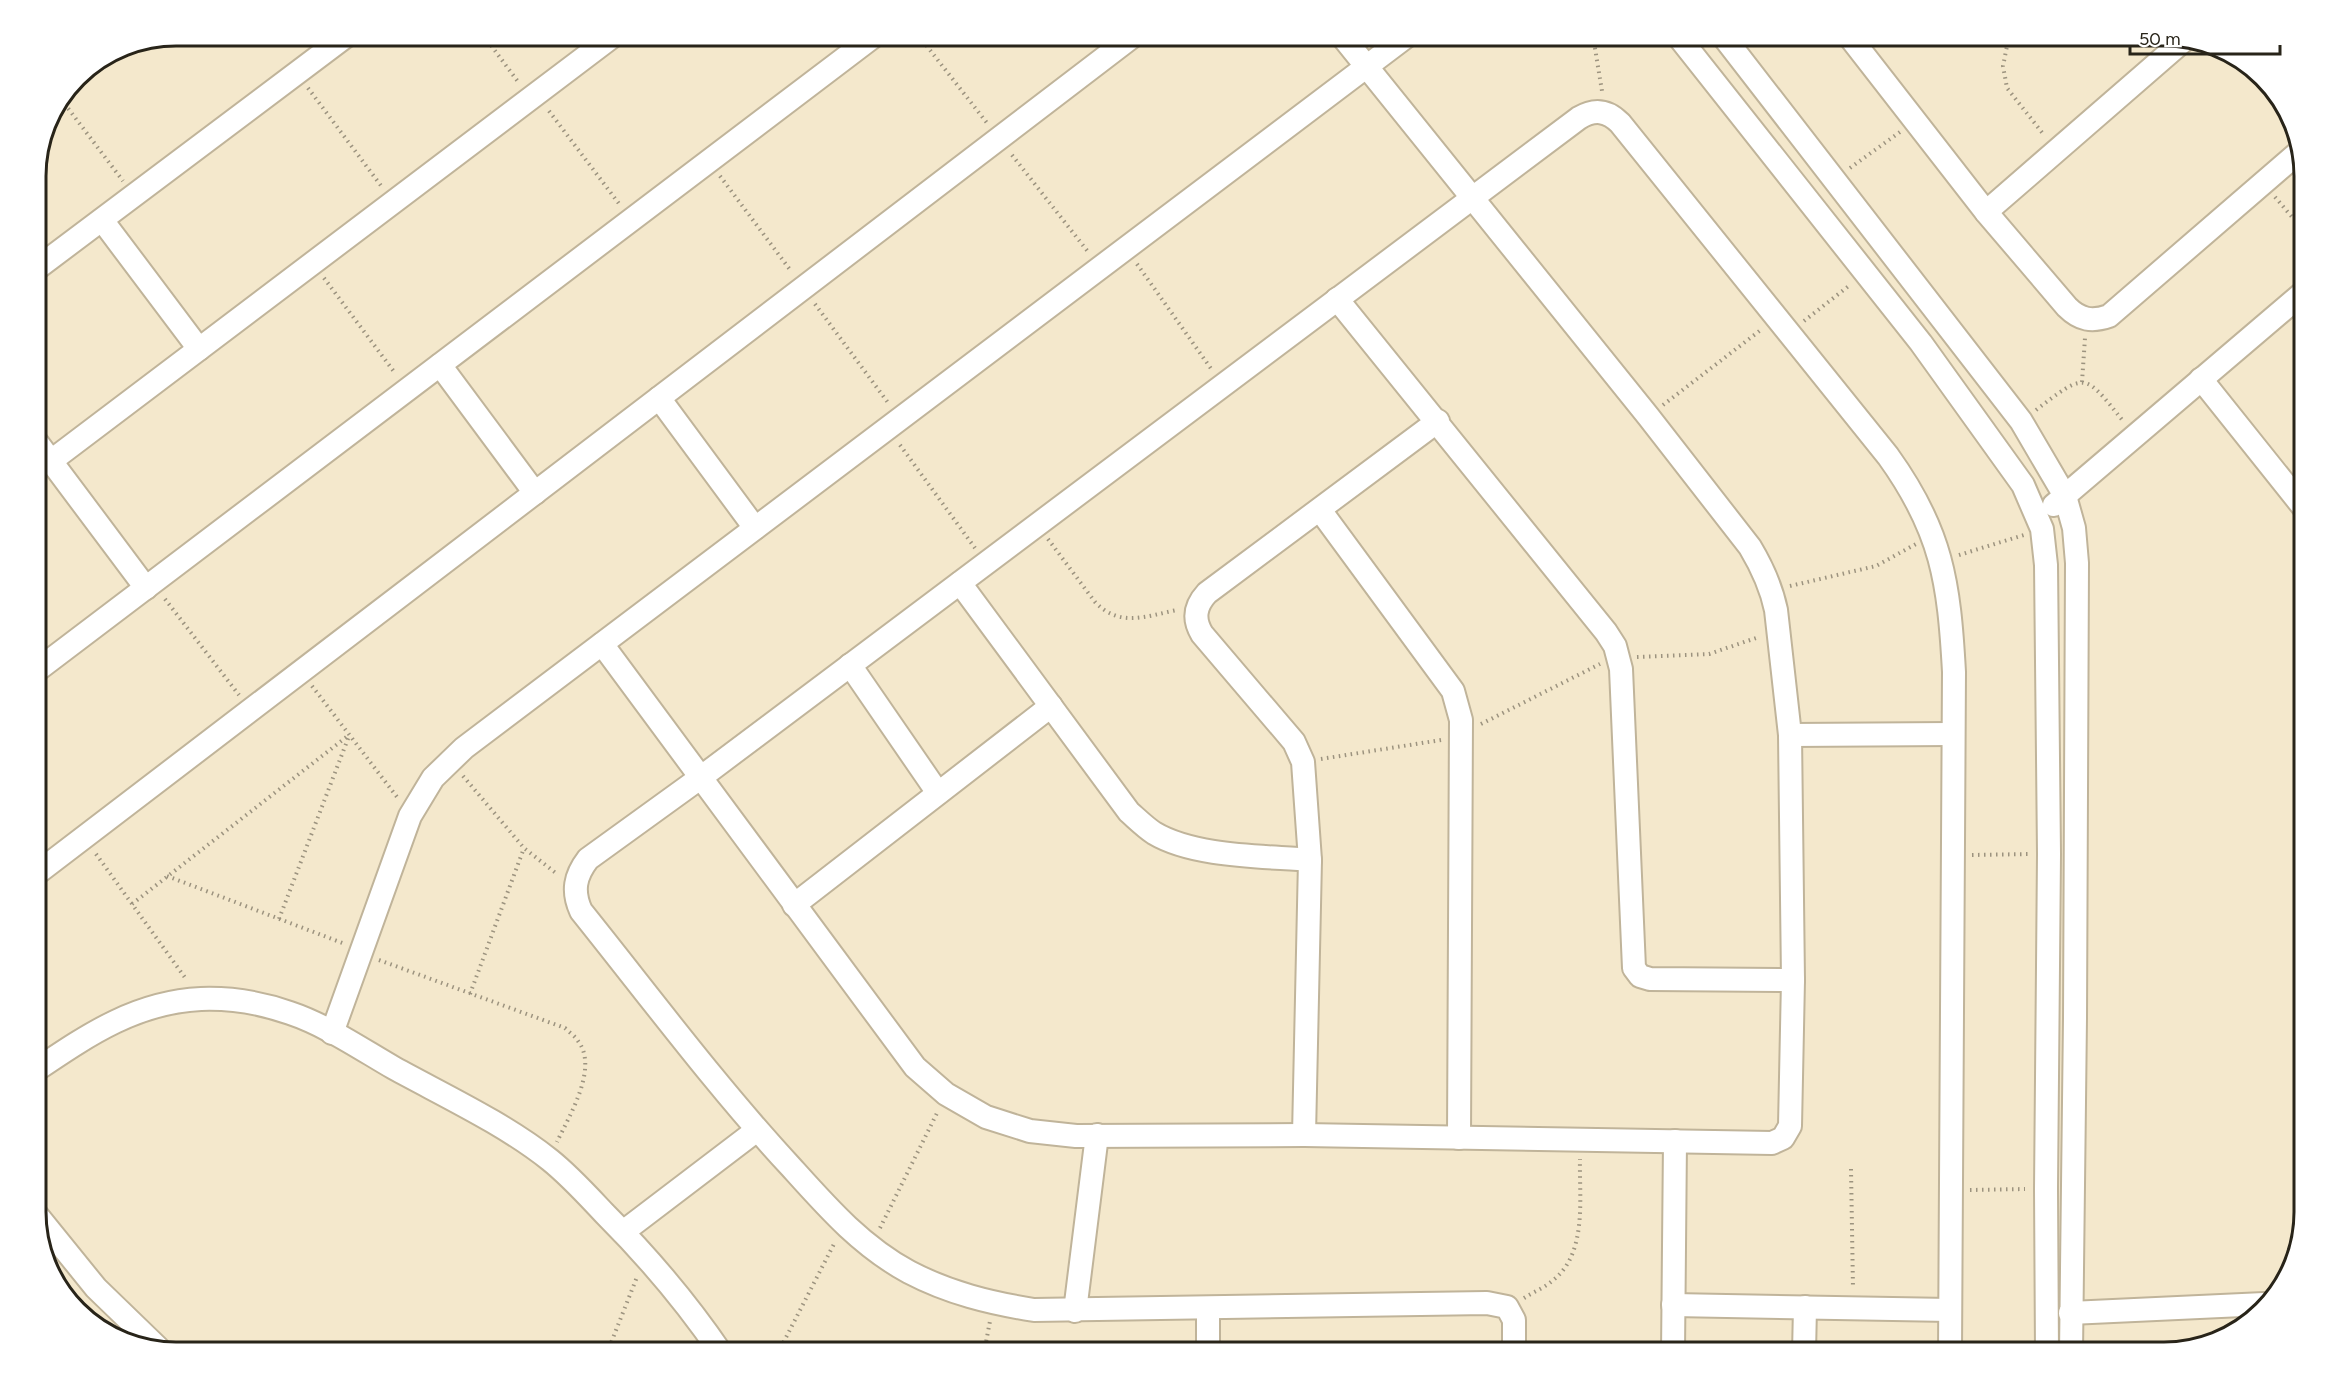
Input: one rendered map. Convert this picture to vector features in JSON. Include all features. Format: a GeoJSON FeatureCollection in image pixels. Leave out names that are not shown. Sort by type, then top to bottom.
{"type":"FeatureCollection","features":[{"type":"Feature","properties":{"kind":"street"},"geometry":{"type":"LineString","coordinates":[[47,261],[332,46]]}},
{"type":"Feature","properties":{"kind":"street"},"geometry":{"type":"LineString","coordinates":[[51,461],[600,46]]}},
{"type":"Feature","properties":{"kind":"street"},"geometry":{"type":"LineString","coordinates":[[47,663],[631,220],[846,46]]}},
{"type":"Feature","properties":{"kind":"street"},"geometry":{"type":"LineString","coordinates":[[47,866],[1120,46]]}},
{"type":"Feature","properties":{"kind":"street"},"geometry":{"type":"LineString","coordinates":[[602,644],[915,1067],[946,1094],[986,1117],[1030,1131],[1076,1136],[1304,1135],[1772,1143],[1783,1138],[1790,1126],[1793,980],[1790,735],[1772,590],[1750,547],[1648,416],[1350,46]]}},
{"type":"Feature","properties":{"kind":"street"},"geometry":{"type":"LineString","coordinates":[[332,1033],[410,816],[434,778],[464,748],[1394,46]]}},
{"type":"Feature","properties":{"kind":"street"},"geometry":{"type":"LineString","coordinates":[[1686,46],[1921,343],[2023,485],[2040,523],[2046,565],[2049,854],[2047,1342]]}},
{"type":"Feature","properties":{"kind":"street"},"geometry":{"type":"LineString","coordinates":[[1731,46],[2021,421],[2065,496],[2074,528],[2077,563],[2076,1018],[2071,1342]]}},
{"type":"Feature","properties":{"kind":"street"},"geometry":{"type":"LineString","coordinates":[[1857,46],[1986,212],[2067,307],[2086,320],[2098,320],[2109,316],[2292,158]]}},
{"type":"Feature","properties":{"kind":"street"},"geometry":{"type":"LineString","coordinates":[[1986,212],[2176,47]]}},
{"type":"Feature","properties":{"kind":"street"},"geometry":{"type":"LineString","coordinates":[[1514,1342],[1514,1320],[1507,1307],[1487,1304],[1034,1310],[994,1304],[940,1286],[908,1272],[870,1247],[844,1225],[757,1130],[581,911],[576,899],[575,886],[579,871],[588,859],[700,778],[1579,118],[1596,111],[1605,112],[1620,123],[1900,472],[1921,507],[1941,561],[1950,612],[1954,672],[1950,1342]]}},
{"type":"Feature","properties":{"kind":"street"},"geometry":{"type":"LineString","coordinates":[[102,220],[199,349]]}},
{"type":"Feature","properties":{"kind":"street"},"geometry":{"type":"LineString","coordinates":[[1337,299],[1438,421],[1615,646],[1619,660],[1634,968],[1640,976],[1650,979],[1793,980]]}},
{"type":"Feature","properties":{"kind":"street"},"geometry":{"type":"LineString","coordinates":[[2040,523],[2065,496],[2293,301]]}},
{"type":"Feature","properties":{"kind":"street"},"geometry":{"type":"LineString","coordinates":[[440,365],[535,493]]}},
{"type":"Feature","properties":{"kind":"street"},"geometry":{"type":"LineString","coordinates":[[2200,379],[2293,495]]}},
{"type":"Feature","properties":{"kind":"street"},"geometry":{"type":"LineString","coordinates":[[659,398],[755,528]]}},
{"type":"Feature","properties":{"kind":"street"},"geometry":{"type":"LineString","coordinates":[[1304,1135],[1310,860],[1303,762],[1294,742],[1202,634],[1196,616],[1197,606],[1207,593],[1438,421]]}},
{"type":"Feature","properties":{"kind":"street"},"geometry":{"type":"LineString","coordinates":[[47,456],[150,585]]}},
{"type":"Feature","properties":{"kind":"street"},"geometry":{"type":"LineString","coordinates":[[1320,510],[1453,691],[1461,720],[1459,1138]]}},
{"type":"Feature","properties":{"kind":"street"},"geometry":{"type":"LineString","coordinates":[[960,583],[1129,812],[1153,833],[1178,845],[1205,851],[1310,860]]}},
{"type":"Feature","properties":{"kind":"street"},"geometry":{"type":"LineString","coordinates":[[850,665],[938,793]]}},
{"type":"Feature","properties":{"kind":"street"},"geometry":{"type":"LineString","coordinates":[[794,905],[1051,706]]}},
{"type":"Feature","properties":{"kind":"street"},"geometry":{"type":"LineString","coordinates":[[1790,735],[1953,734]]}},
{"type":"Feature","properties":{"kind":"street"},"geometry":{"type":"LineString","coordinates":[[47,1063],[113,1021],[156,1006],[201,999],[247,1002],[291,1013],[332,1033],[487,1119],[550,1160],[623,1232],[676,1292],[714,1342]]}},
{"type":"Feature","properties":{"kind":"street"},"geometry":{"type":"LineString","coordinates":[[623,1232],[757,1130]]}},
{"type":"Feature","properties":{"kind":"street"},"geometry":{"type":"LineString","coordinates":[[1075,1311],[1097,1135]]}},
{"type":"Feature","properties":{"kind":"street"},"geometry":{"type":"LineString","coordinates":[[1673,1342],[1675,1141]]}},
{"type":"Feature","properties":{"kind":"street"},"geometry":{"type":"LineString","coordinates":[[48,1229],[96,1288],[149,1339]]}},
{"type":"Feature","properties":{"kind":"street"},"geometry":{"type":"LineString","coordinates":[[2070,1313],[2257,1304]]}},
{"type":"Feature","properties":{"kind":"street"},"geometry":{"type":"LineString","coordinates":[[1673,1305],[1950,1310]]}},
{"type":"Feature","properties":{"kind":"street"},"geometry":{"type":"LineString","coordinates":[[1804,1342],[1805,1307]]}},
{"type":"Feature","properties":{"kind":"street"},"geometry":{"type":"LineString","coordinates":[[1208,1308],[1208,1342]]}},
{"type":"Feature","properties":{"kind":"path"},"geometry":{"type":"LineString","coordinates":[[492,46],[631,220]]}},
{"type":"Feature","properties":{"kind":"path"},"geometry":{"type":"LineString","coordinates":[[1595,46],[1605,112]]}},
{"type":"Feature","properties":{"kind":"path"},"geometry":{"type":"LineString","coordinates":[[2007,46],[2003,66],[2007,88],[2057,151]]}},
{"type":"Feature","properties":{"kind":"path"},"geometry":{"type":"LineString","coordinates":[[296,73],[393,202]]}},
{"type":"Feature","properties":{"kind":"path"},"geometry":{"type":"LineString","coordinates":[[67,107],[134,196]]}},
{"type":"Feature","properties":{"kind":"path"},"geometry":{"type":"LineString","coordinates":[[1835,179],[1915,121]]}},
{"type":"Feature","properties":{"kind":"path"},"geometry":{"type":"LineString","coordinates":[[2263,183],[2293,218]]}},
{"type":"Feature","properties":{"kind":"path"},"geometry":{"type":"LineString","coordinates":[[1126,248],[1222,385]]}},
{"type":"Feature","properties":{"kind":"path"},"geometry":{"type":"LineString","coordinates":[[313,263],[408,389]]}},
{"type":"Feature","properties":{"kind":"path"},"geometry":{"type":"LineString","coordinates":[[1648,416],[1865,273]]}},
{"type":"Feature","properties":{"kind":"path"},"geometry":{"type":"LineString","coordinates":[[2082,382],[2086,320]]}},
{"type":"Feature","properties":{"kind":"path"},"geometry":{"type":"LineString","coordinates":[[2021,421],[2067,386],[2082,382],[2097,389],[2134,436]]}},
{"type":"Feature","properties":{"kind":"path"},"geometry":{"type":"LineString","coordinates":[[888,428],[986,563]]}},
{"type":"Feature","properties":{"kind":"path"},"geometry":{"type":"LineString","coordinates":[[1941,561],[2040,523]]}},
{"type":"Feature","properties":{"kind":"path"},"geometry":{"type":"LineString","coordinates":[[1037,524],[1095,602],[1114,616],[1125,619],[1137,618],[1197,606]]}},
{"type":"Feature","properties":{"kind":"path"},"geometry":{"type":"LineString","coordinates":[[1772,590],[1876,566],[1933,535]]}},
{"type":"Feature","properties":{"kind":"path"},"geometry":{"type":"LineString","coordinates":[[150,585],[250,710]]}},
{"type":"Feature","properties":{"kind":"path"},"geometry":{"type":"LineString","coordinates":[[1303,762],[1443,740],[1460,735],[1593,667],[1619,660],[1709,654],[1778,631]]}},
{"type":"Feature","properties":{"kind":"path"},"geometry":{"type":"LineString","coordinates":[[301,671],[410,816]]}},
{"type":"Feature","properties":{"kind":"path"},"geometry":{"type":"LineString","coordinates":[[132,904],[349,735]]}},
{"type":"Feature","properties":{"kind":"path"},"geometry":{"type":"LineString","coordinates":[[279,919],[349,735]]}},
{"type":"Feature","properties":{"kind":"path"},"geometry":{"type":"LineString","coordinates":[[450,762],[524,848],[575,886]]}},
{"type":"Feature","properties":{"kind":"path"},"geometry":{"type":"LineString","coordinates":[[84,838],[201,999]]}},
{"type":"Feature","properties":{"kind":"path"},"geometry":{"type":"LineString","coordinates":[[470,994],[524,848]]}},
{"type":"Feature","properties":{"kind":"path"},"geometry":{"type":"LineString","coordinates":[[1952,855],[2049,854]]}},
{"type":"Feature","properties":{"kind":"path"},"geometry":{"type":"LineString","coordinates":[[167,876],[470,994],[565,1028],[579,1042],[586,1061],[584,1081],[550,1160]]}},
{"type":"Feature","properties":{"kind":"path"},"geometry":{"type":"LineString","coordinates":[[870,1247],[946,1094]]}},
{"type":"Feature","properties":{"kind":"path"},"geometry":{"type":"LineString","coordinates":[[1507,1307],[1553,1281],[1573,1255],[1578,1239],[1581,1140]]}},
{"type":"Feature","properties":{"kind":"path"},"geometry":{"type":"LineString","coordinates":[[1851,1169],[1853,1308]]}},
{"type":"Feature","properties":{"kind":"path"},"geometry":{"type":"LineString","coordinates":[[1951,1190],[2046,1189]]}},
{"type":"Feature","properties":{"kind":"path"},"geometry":{"type":"LineString","coordinates":[[784,1342],[844,1225]]}},
{"type":"Feature","properties":{"kind":"path"},"geometry":{"type":"LineString","coordinates":[[611,1342],[645,1257]]}},
{"type":"Feature","properties":{"kind":"path"},"geometry":{"type":"LineString","coordinates":[[986,1342],[994,1304]]}}]}
